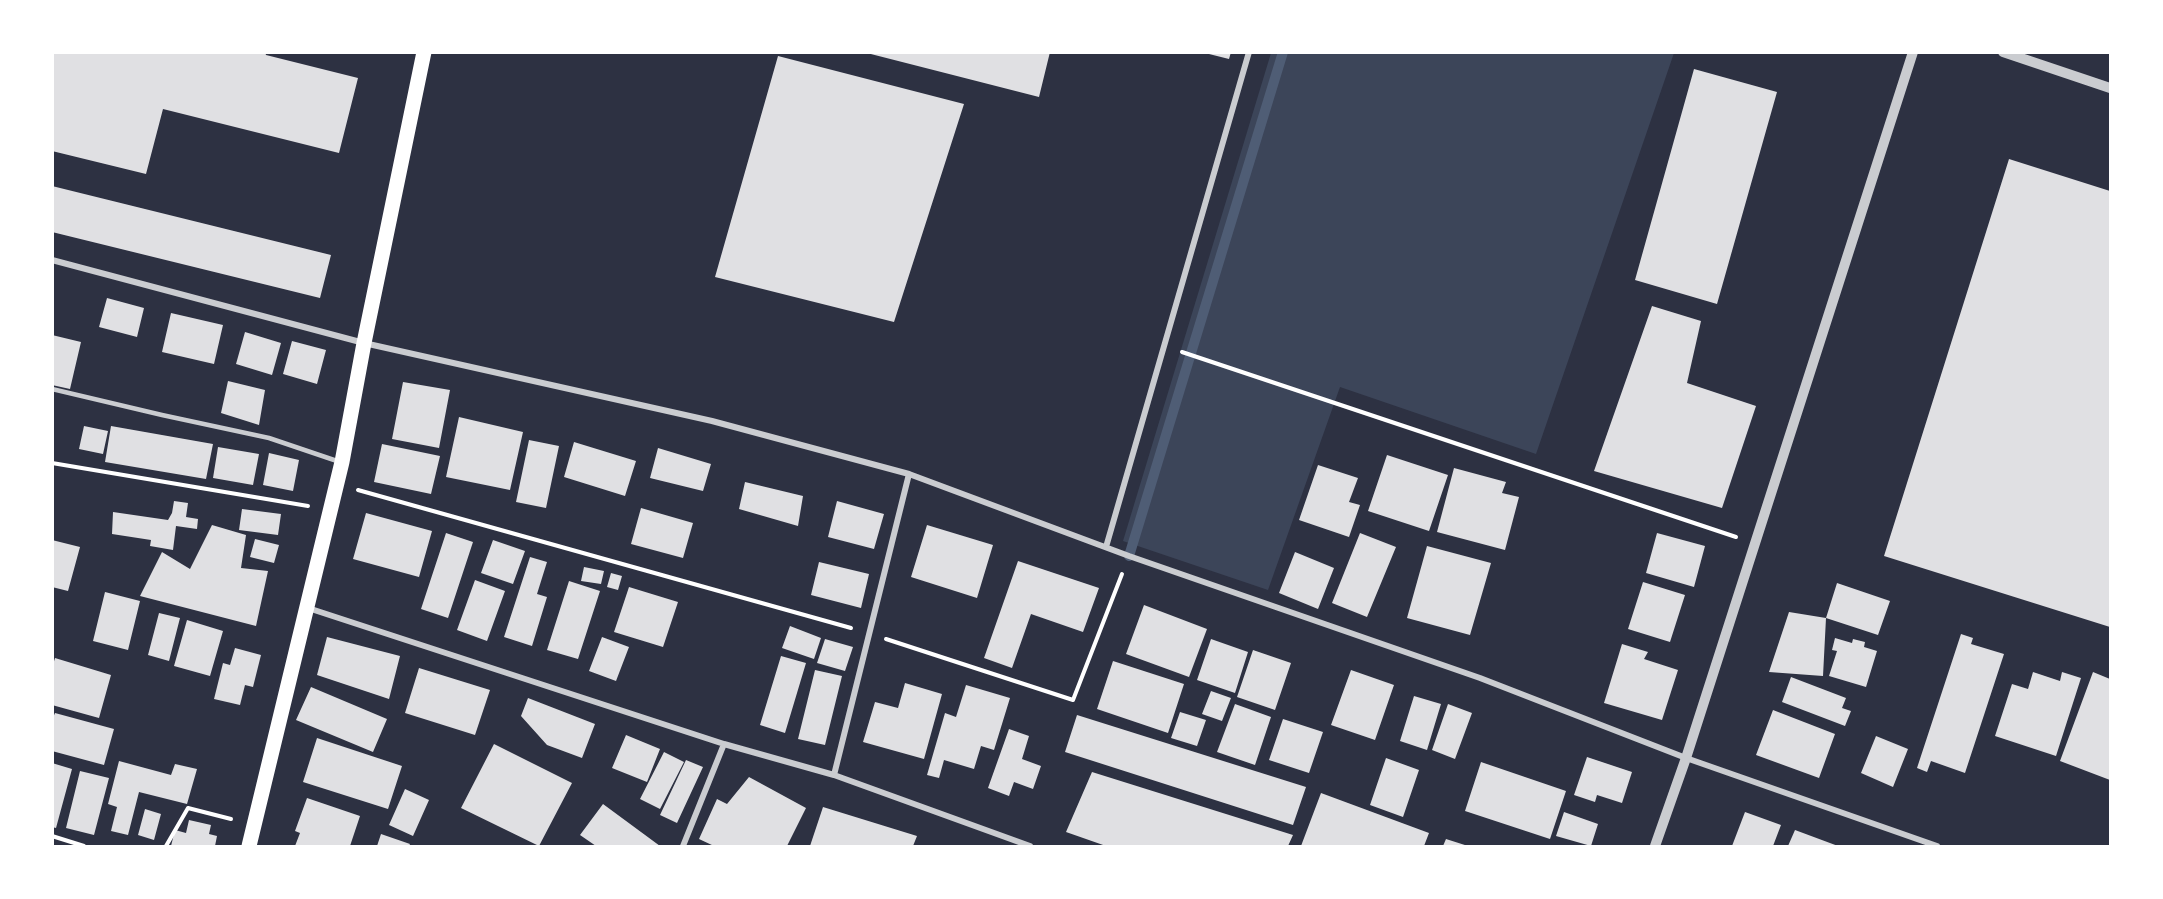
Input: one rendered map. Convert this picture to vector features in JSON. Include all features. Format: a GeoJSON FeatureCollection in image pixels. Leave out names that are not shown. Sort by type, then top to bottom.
{"type":"FeatureCollection","features":[{"type":"Feature","properties":{"kind":"main road"},"geometry":{"type":"LineString","coordinates":[[249,846],[342,462],[424,52]]}},
{"type":"Feature","properties":{"kind":"street"},"geometry":{"type":"LineString","coordinates":[[1106,547],[1249,52]]}},
{"type":"Feature","properties":{"kind":"street"},"geometry":{"type":"LineString","coordinates":[[1654,846],[1686,758],[1913,52]]}},
{"type":"Feature","properties":{"kind":"street"},"geometry":{"type":"LineString","coordinates":[[2003,52],[2110,88]]}},
{"type":"Feature","properties":{"kind":"street"},"geometry":{"type":"LineString","coordinates":[[52,260],[364,344],[712,421],[909,474],[1129,556],[1480,678],[1686,758],[1937,846]]}},
{"type":"Feature","properties":{"kind":"street"},"geometry":{"type":"LineString","coordinates":[[834,775],[909,474]]}},
{"type":"Feature","properties":{"kind":"street"},"geometry":{"type":"LineString","coordinates":[[308,608],[724,744],[834,775],[1030,846]]}},
{"type":"Feature","properties":{"kind":"street"},"geometry":{"type":"LineString","coordinates":[[683,846],[724,744]]}},
{"type":"Feature","properties":{"kind":"lane"},"geometry":{"type":"LineString","coordinates":[[52,389],[269,438],[342,462]]}},
{"type":"Feature","properties":{"kind":"path"},"geometry":{"type":"LineString","coordinates":[[1164,346],[1755,543]]}},
{"type":"Feature","properties":{"kind":"path"},"geometry":{"type":"LineString","coordinates":[[52,463],[314,507]]}},
{"type":"Feature","properties":{"kind":"path"},"geometry":{"type":"LineString","coordinates":[[337,484],[869,634],[1073,700],[1129,556]]}},
{"type":"Feature","properties":{"kind":"path"},"geometry":{"type":"LineString","coordinates":[[166,846],[188,808],[254,825]]}},
{"type":"Feature","properties":{"kind":"path"},"geometry":{"type":"LineString","coordinates":[[52,836],[84,846]]}},
{"type":"Feature","properties":{"kind":"shaded area"},"geometry":{"type":"Polygon","coordinates":[[[1271,53],[1674,53],[1536,454],[1340,387],[1268,590],[1123,541],[1271,53]]]}},
{"type":"Feature","properties":{"kind":"building"},"geometry":{"type":"Polygon","coordinates":[[[52,52],[265,52],[266,55],[358,78],[339,153],[163,109],[146,174],[52,151],[52,52]]]}},
{"type":"Feature","properties":{"kind":"building"},"geometry":{"type":"Polygon","coordinates":[[[863,52],[1050,52],[1039,97],[863,52]]]}},
{"type":"Feature","properties":{"kind":"building"},"geometry":{"type":"Polygon","coordinates":[[[1201,52],[1231,52],[1229,59],[1201,52]]]}},
{"type":"Feature","properties":{"kind":"building"},"geometry":{"type":"Polygon","coordinates":[[[778,56],[964,104],[894,322],[715,277],[778,56]]]}},
{"type":"Feature","properties":{"kind":"building"},"geometry":{"type":"Polygon","coordinates":[[[1694,69],[1777,92],[1717,304],[1635,280],[1694,69]]]}},
{"type":"Feature","properties":{"kind":"building"},"geometry":{"type":"Polygon","coordinates":[[[2009,159],[2110,191],[2110,627],[1884,556],[2009,159]]]}},
{"type":"Feature","properties":{"kind":"building"},"geometry":{"type":"Polygon","coordinates":[[[52,186],[331,255],[320,298],[52,232],[52,186]]]}},
{"type":"Feature","properties":{"kind":"building"},"geometry":{"type":"Polygon","coordinates":[[[107,298],[144,308],[137,337],[99,327],[107,298]]]}},
{"type":"Feature","properties":{"kind":"building"},"geometry":{"type":"Polygon","coordinates":[[[1652,306],[1701,321],[1687,383],[1756,406],[1722,508],[1594,471],[1652,306]]]}},
{"type":"Feature","properties":{"kind":"building"},"geometry":{"type":"Polygon","coordinates":[[[171,313],[223,325],[214,364],[162,352],[171,313]]]}},
{"type":"Feature","properties":{"kind":"building"},"geometry":{"type":"Polygon","coordinates":[[[245,332],[281,343],[272,375],[236,364],[245,332]]]}},
{"type":"Feature","properties":{"kind":"building"},"geometry":{"type":"Polygon","coordinates":[[[52,335],[81,342],[70,389],[52,385],[52,335]]]}},
{"type":"Feature","properties":{"kind":"building"},"geometry":{"type":"Polygon","coordinates":[[[292,341],[326,350],[317,384],[283,374],[292,341]]]}},
{"type":"Feature","properties":{"kind":"building"},"geometry":{"type":"Polygon","coordinates":[[[228,381],[265,390],[259,425],[221,413],[228,381]]]}},
{"type":"Feature","properties":{"kind":"building"},"geometry":{"type":"Polygon","coordinates":[[[403,382],[450,390],[439,448],[392,439],[403,382]]]}},
{"type":"Feature","properties":{"kind":"building"},"geometry":{"type":"Polygon","coordinates":[[[459,417],[523,432],[510,490],[446,477],[459,417]]]}},
{"type":"Feature","properties":{"kind":"building"},"geometry":{"type":"Polygon","coordinates":[[[84,426],[108,431],[103,454],[79,449],[84,426]]]}},
{"type":"Feature","properties":{"kind":"building"},"geometry":{"type":"Polygon","coordinates":[[[111,426],[213,444],[206,479],[105,462],[111,426]]]}},
{"type":"Feature","properties":{"kind":"building"},"geometry":{"type":"Polygon","coordinates":[[[529,440],[559,446],[546,508],[516,502],[529,440]]]}},
{"type":"Feature","properties":{"kind":"building"},"geometry":{"type":"Polygon","coordinates":[[[574,442],[636,461],[625,496],[564,477],[574,442]]]}},
{"type":"Feature","properties":{"kind":"building"},"geometry":{"type":"Polygon","coordinates":[[[382,444],[440,456],[431,494],[374,482],[382,444]]]}},
{"type":"Feature","properties":{"kind":"building"},"geometry":{"type":"Polygon","coordinates":[[[218,447],[259,454],[253,485],[213,478],[218,447]]]}},
{"type":"Feature","properties":{"kind":"building"},"geometry":{"type":"Polygon","coordinates":[[[658,448],[711,464],[703,491],[650,478],[658,448]]]}},
{"type":"Feature","properties":{"kind":"building"},"geometry":{"type":"Polygon","coordinates":[[[269,453],[299,460],[293,491],[263,485],[269,453]]]}},
{"type":"Feature","properties":{"kind":"building"},"geometry":{"type":"Polygon","coordinates":[[[1387,455],[1448,475],[1429,531],[1368,511],[1387,455]]]}},
{"type":"Feature","properties":{"kind":"building"},"geometry":{"type":"Polygon","coordinates":[[[1318,465],[1358,478],[1349,502],[1360,505],[1349,537],[1299,520],[1318,465]]]}},
{"type":"Feature","properties":{"kind":"building"},"geometry":{"type":"Polygon","coordinates":[[[1454,468],[1506,482],[1502,493],[1519,497],[1505,550],[1437,532],[1454,468]]]}},
{"type":"Feature","properties":{"kind":"building"},"geometry":{"type":"Polygon","coordinates":[[[745,482],[803,496],[798,526],[739,509],[745,482]]]}},
{"type":"Feature","properties":{"kind":"building"},"geometry":{"type":"Polygon","coordinates":[[[174,501],[188,503],[186,517],[198,519],[197,529],[176,526],[173,550],[150,546],[151,540],[112,534],[113,512],[168,520],[174,501]]]}},
{"type":"Feature","properties":{"kind":"building"},"geometry":{"type":"Polygon","coordinates":[[[837,501],[884,514],[874,549],[828,537],[837,501]]]}},
{"type":"Feature","properties":{"kind":"building"},"geometry":{"type":"Polygon","coordinates":[[[641,508],[693,523],[683,558],[631,544],[641,508]]]}},
{"type":"Feature","properties":{"kind":"building"},"geometry":{"type":"Polygon","coordinates":[[[242,509],[281,514],[278,535],[239,530],[242,509]]]}},
{"type":"Feature","properties":{"kind":"building"},"geometry":{"type":"Polygon","coordinates":[[[366,513],[432,531],[419,577],[353,559],[366,513]]]}},
{"type":"Feature","properties":{"kind":"building"},"geometry":{"type":"Polygon","coordinates":[[[212,525],[246,535],[241,568],[268,571],[256,626],[140,596],[162,552],[190,569],[212,525]]]}},
{"type":"Feature","properties":{"kind":"building"},"geometry":{"type":"Polygon","coordinates":[[[927,525],[993,545],[977,598],[911,577],[927,525]]]}},
{"type":"Feature","properties":{"kind":"building"},"geometry":{"type":"Polygon","coordinates":[[[446,533],[473,542],[448,618],[421,609],[446,533]]]}},
{"type":"Feature","properties":{"kind":"building"},"geometry":{"type":"Polygon","coordinates":[[[1360,533],[1396,547],[1367,617],[1332,603],[1360,533]]]}},
{"type":"Feature","properties":{"kind":"building"},"geometry":{"type":"Polygon","coordinates":[[[1657,533],[1705,546],[1694,587],[1646,573],[1657,533]]]}},
{"type":"Feature","properties":{"kind":"building"},"geometry":{"type":"Polygon","coordinates":[[[255,539],[279,545],[274,563],[250,557],[255,539]]]}},
{"type":"Feature","properties":{"kind":"building"},"geometry":{"type":"Polygon","coordinates":[[[52,540],[80,547],[68,591],[52,587],[52,540]]]}},
{"type":"Feature","properties":{"kind":"building"},"geometry":{"type":"Polygon","coordinates":[[[493,540],[525,551],[513,584],[481,573],[493,540]]]}},
{"type":"Feature","properties":{"kind":"building"},"geometry":{"type":"Polygon","coordinates":[[[1427,546],[1491,563],[1470,635],[1407,618],[1427,546]]]}},
{"type":"Feature","properties":{"kind":"building"},"geometry":{"type":"Polygon","coordinates":[[[1295,552],[1334,568],[1318,609],[1279,593],[1295,552]]]}},
{"type":"Feature","properties":{"kind":"building"},"geometry":{"type":"Polygon","coordinates":[[[530,557],[547,562],[537,594],[547,597],[532,646],[504,637],[530,557]]]}},
{"type":"Feature","properties":{"kind":"building"},"geometry":{"type":"Polygon","coordinates":[[[1018,561],[1099,588],[1083,632],[1031,614],[1012,668],[984,658],[1018,561]]]}},
{"type":"Feature","properties":{"kind":"building"},"geometry":{"type":"Polygon","coordinates":[[[819,562],[869,574],[861,608],[811,595],[819,562]]]}},
{"type":"Feature","properties":{"kind":"building"},"geometry":{"type":"Polygon","coordinates":[[[584,567],[604,571],[601,584],[581,581],[584,567]]]}},
{"type":"Feature","properties":{"kind":"building"},"geometry":{"type":"Polygon","coordinates":[[[611,573],[622,576],[618,590],[607,587],[611,573]]]}},
{"type":"Feature","properties":{"kind":"building"},"geometry":{"type":"Polygon","coordinates":[[[475,580],[505,591],[487,641],[457,630],[475,580]]]}},
{"type":"Feature","properties":{"kind":"building"},"geometry":{"type":"Polygon","coordinates":[[[569,581],[600,591],[578,659],[547,650],[569,581]]]}},
{"type":"Feature","properties":{"kind":"building"},"geometry":{"type":"Polygon","coordinates":[[[1643,582],[1685,595],[1670,642],[1628,629],[1643,582]]]}},
{"type":"Feature","properties":{"kind":"building"},"geometry":{"type":"Polygon","coordinates":[[[1837,583],[1890,601],[1878,635],[1826,618],[1837,583]]]}},
{"type":"Feature","properties":{"kind":"building"},"geometry":{"type":"Polygon","coordinates":[[[629,587],[678,602],[663,647],[614,632],[629,587]]]}},
{"type":"Feature","properties":{"kind":"building"},"geometry":{"type":"Polygon","coordinates":[[[105,592],[140,601],[128,650],[93,641],[105,592]]]}},
{"type":"Feature","properties":{"kind":"building"},"geometry":{"type":"Polygon","coordinates":[[[1144,605],[1207,629],[1189,677],[1126,654],[1144,605]]]}},
{"type":"Feature","properties":{"kind":"building"},"geometry":{"type":"Polygon","coordinates":[[[1789,612],[1826,618],[1823,676],[1769,672],[1789,612]]]}},
{"type":"Feature","properties":{"kind":"building"},"geometry":{"type":"Polygon","coordinates":[[[159,613],[180,618],[169,661],[148,655],[159,613]]]}},
{"type":"Feature","properties":{"kind":"building"},"geometry":{"type":"Polygon","coordinates":[[[187,620],[223,631],[210,676],[174,666],[187,620]]]}},
{"type":"Feature","properties":{"kind":"building"},"geometry":{"type":"Polygon","coordinates":[[[790,626],[821,638],[814,659],[782,648],[790,626]]]}},
{"type":"Feature","properties":{"kind":"building"},"geometry":{"type":"Polygon","coordinates":[[[1961,634],[1973,638],[1971,644],[2004,654],[1965,773],[1931,761],[1927,772],[1917,768],[1961,634]]]}},
{"type":"Feature","properties":{"kind":"building"},"geometry":{"type":"Polygon","coordinates":[[[327,637],[400,656],[389,699],[317,675],[327,637]]]}},
{"type":"Feature","properties":{"kind":"building"},"geometry":{"type":"Polygon","coordinates":[[[602,637],[629,647],[616,681],[589,671],[602,637]]]}},
{"type":"Feature","properties":{"kind":"building"},"geometry":{"type":"Polygon","coordinates":[[[1835,638],[1852,643],[1853,639],[1865,642],[1864,647],[1877,651],[1866,687],[1829,676],[1837,651],[1832,650],[1835,638]]]}},
{"type":"Feature","properties":{"kind":"building"},"geometry":{"type":"Polygon","coordinates":[[[825,639],[853,647],[845,671],[817,663],[825,639]]]}},
{"type":"Feature","properties":{"kind":"building"},"geometry":{"type":"Polygon","coordinates":[[[1211,639],[1248,652],[1235,693],[1197,680],[1211,639]]]}},
{"type":"Feature","properties":{"kind":"building"},"geometry":{"type":"Polygon","coordinates":[[[1622,644],[1648,652],[1644,659],[1678,670],[1662,720],[1604,703],[1622,644]]]}},
{"type":"Feature","properties":{"kind":"building"},"geometry":{"type":"Polygon","coordinates":[[[235,648],[261,655],[253,687],[245,685],[240,705],[214,699],[223,663],[230,665],[235,648]]]}},
{"type":"Feature","properties":{"kind":"building"},"geometry":{"type":"Polygon","coordinates":[[[1253,650],[1291,663],[1275,710],[1237,697],[1253,650]]]}},
{"type":"Feature","properties":{"kind":"building"},"geometry":{"type":"Polygon","coordinates":[[[781,656],[806,663],[785,733],[760,725],[781,656]]]}},
{"type":"Feature","properties":{"kind":"building"},"geometry":{"type":"Polygon","coordinates":[[[55,658],[111,675],[99,718],[52,705],[52,668],[55,658]]]}},
{"type":"Feature","properties":{"kind":"building"},"geometry":{"type":"Polygon","coordinates":[[[1113,661],[1184,684],[1168,733],[1097,709],[1113,661]]]}},
{"type":"Feature","properties":{"kind":"building"},"geometry":{"type":"Polygon","coordinates":[[[419,668],[490,690],[475,735],[405,713],[419,668]]]}},
{"type":"Feature","properties":{"kind":"building"},"geometry":{"type":"Polygon","coordinates":[[[815,670],[842,676],[825,745],[798,739],[815,670]]]}},
{"type":"Feature","properties":{"kind":"building"},"geometry":{"type":"Polygon","coordinates":[[[1351,670],[1394,685],[1375,740],[1331,725],[1351,670]]]}},
{"type":"Feature","properties":{"kind":"building"},"geometry":{"type":"Polygon","coordinates":[[[2033,672],[2060,681],[2062,672],[2081,678],[2056,756],[1995,736],[2012,684],[2028,689],[2033,672]]]}},
{"type":"Feature","properties":{"kind":"building"},"geometry":{"type":"Polygon","coordinates":[[[2093,672],[2110,679],[2110,780],[2060,761],[2093,672]]]}},
{"type":"Feature","properties":{"kind":"building"},"geometry":{"type":"Polygon","coordinates":[[[1791,677],[1846,698],[1842,708],[1851,711],[1845,726],[1782,702],[1791,677]]]}},
{"type":"Feature","properties":{"kind":"building"},"geometry":{"type":"Polygon","coordinates":[[[905,683],[942,694],[924,759],[863,742],[875,702],[898,708],[905,683]]]}},
{"type":"Feature","properties":{"kind":"building"},"geometry":{"type":"Polygon","coordinates":[[[966,685],[1010,698],[994,750],[981,746],[974,769],[944,760],[939,778],[927,775],[945,713],[956,717],[966,685]]]}},
{"type":"Feature","properties":{"kind":"building"},"geometry":{"type":"Polygon","coordinates":[[[311,687],[387,719],[373,752],[296,720],[311,687]]]}},
{"type":"Feature","properties":{"kind":"building"},"geometry":{"type":"Polygon","coordinates":[[[1211,691],[1231,698],[1222,721],[1202,714],[1211,691]]]}},
{"type":"Feature","properties":{"kind":"building"},"geometry":{"type":"Polygon","coordinates":[[[1414,696],[1441,704],[1427,750],[1400,741],[1414,696]]]}},
{"type":"Feature","properties":{"kind":"building"},"geometry":{"type":"Polygon","coordinates":[[[528,698],[595,724],[582,758],[547,745],[521,716],[528,698]]]}},
{"type":"Feature","properties":{"kind":"building"},"geometry":{"type":"Polygon","coordinates":[[[1235,704],[1271,717],[1255,765],[1217,752],[1235,704]]]}},
{"type":"Feature","properties":{"kind":"building"},"geometry":{"type":"Polygon","coordinates":[[[1448,704],[1472,713],[1455,759],[1432,750],[1448,704]]]}},
{"type":"Feature","properties":{"kind":"building"},"geometry":{"type":"Polygon","coordinates":[[[1773,710],[1835,734],[1819,778],[1756,755],[1773,710]]]}},
{"type":"Feature","properties":{"kind":"building"},"geometry":{"type":"Polygon","coordinates":[[[1180,712],[1206,720],[1197,746],[1171,738],[1180,712]]]}},
{"type":"Feature","properties":{"kind":"building"},"geometry":{"type":"Polygon","coordinates":[[[55,713],[114,729],[104,765],[52,751],[52,720],[55,713]]]}},
{"type":"Feature","properties":{"kind":"building"},"geometry":{"type":"Polygon","coordinates":[[[1077,715],[1306,787],[1293,825],[1065,752],[1077,715]]]}},
{"type":"Feature","properties":{"kind":"building"},"geometry":{"type":"Polygon","coordinates":[[[1283,719],[1323,732],[1309,773],[1269,760],[1283,719]]]}},
{"type":"Feature","properties":{"kind":"building"},"geometry":{"type":"Polygon","coordinates":[[[1009,729],[1029,736],[1022,759],[1041,766],[1033,789],[1014,782],[1009,796],[988,788],[1009,729]]]}},
{"type":"Feature","properties":{"kind":"building"},"geometry":{"type":"Polygon","coordinates":[[[626,735],[660,749],[647,782],[612,768],[626,735]]]}},
{"type":"Feature","properties":{"kind":"building"},"geometry":{"type":"Polygon","coordinates":[[[1876,736],[1908,749],[1893,787],[1861,773],[1876,736]]]}},
{"type":"Feature","properties":{"kind":"building"},"geometry":{"type":"Polygon","coordinates":[[[317,738],[402,766],[388,809],[303,782],[317,738]]]}},
{"type":"Feature","properties":{"kind":"building"},"geometry":{"type":"Polygon","coordinates":[[[494,744],[572,783],[539,846],[461,808],[494,744]]]}},
{"type":"Feature","properties":{"kind":"building"},"geometry":{"type":"Polygon","coordinates":[[[664,752],[684,762],[660,809],[640,799],[664,752]]]}},
{"type":"Feature","properties":{"kind":"building"},"geometry":{"type":"Polygon","coordinates":[[[1587,757],[1632,772],[1622,803],[1597,795],[1595,802],[1574,795],[1587,757]]]}},
{"type":"Feature","properties":{"kind":"building"},"geometry":{"type":"Polygon","coordinates":[[[1386,758],[1419,770],[1403,817],[1370,805],[1386,758]]]}},
{"type":"Feature","properties":{"kind":"building"},"geometry":{"type":"Polygon","coordinates":[[[686,760],[703,767],[677,823],[660,815],[686,760]]]}},
{"type":"Feature","properties":{"kind":"building"},"geometry":{"type":"Polygon","coordinates":[[[119,761],[171,775],[175,764],[197,769],[187,804],[139,792],[128,835],[111,831],[117,807],[108,804],[119,761]]]}},
{"type":"Feature","properties":{"kind":"building"},"geometry":{"type":"Polygon","coordinates":[[[1481,762],[1566,791],[1550,839],[1465,811],[1481,762]]]}},
{"type":"Feature","properties":{"kind":"building"},"geometry":{"type":"Polygon","coordinates":[[[52,763],[72,769],[56,828],[52,827],[52,763]]]}},
{"type":"Feature","properties":{"kind":"building"},"geometry":{"type":"Polygon","coordinates":[[[80,771],[109,778],[94,835],[66,828],[80,771]]]}},
{"type":"Feature","properties":{"kind":"building"},"geometry":{"type":"Polygon","coordinates":[[[1092,772],[1293,835],[1288,846],[1106,846],[1066,832],[1092,772]]]}},
{"type":"Feature","properties":{"kind":"building"},"geometry":{"type":"Polygon","coordinates":[[[749,777],[806,808],[787,846],[714,846],[699,839],[717,799],[727,804],[749,777]]]}},
{"type":"Feature","properties":{"kind":"building"},"geometry":{"type":"Polygon","coordinates":[[[405,789],[429,800],[413,836],[389,825],[405,789]]]}},
{"type":"Feature","properties":{"kind":"building"},"geometry":{"type":"Polygon","coordinates":[[[1321,793],[1429,833],[1424,846],[1301,846],[1321,793]]]}},
{"type":"Feature","properties":{"kind":"building"},"geometry":{"type":"Polygon","coordinates":[[[307,798],[360,816],[350,846],[295,846],[300,833],[295,831],[307,798]]]}},
{"type":"Feature","properties":{"kind":"building"},"geometry":{"type":"Polygon","coordinates":[[[603,804],[660,846],[596,846],[580,835],[603,804]]]}},
{"type":"Feature","properties":{"kind":"building"},"geometry":{"type":"Polygon","coordinates":[[[823,807],[917,836],[913,846],[810,846],[823,807]]]}},
{"type":"Feature","properties":{"kind":"building"},"geometry":{"type":"Polygon","coordinates":[[[145,809],[161,814],[154,840],[138,835],[145,809]]]}},
{"type":"Feature","properties":{"kind":"building"},"geometry":{"type":"Polygon","coordinates":[[[1564,812],[1598,824],[1591,846],[1556,836],[1564,812]]]}},
{"type":"Feature","properties":{"kind":"building"},"geometry":{"type":"Polygon","coordinates":[[[1745,812],[1781,825],[1773,846],[1732,846],[1745,812]]]}},
{"type":"Feature","properties":{"kind":"building"},"geometry":{"type":"Polygon","coordinates":[[[189,820],[211,825],[209,834],[217,836],[215,846],[171,846],[175,830],[186,833],[189,820]]]}},
{"type":"Feature","properties":{"kind":"building"},"geometry":{"type":"Polygon","coordinates":[[[1795,830],[1838,846],[1788,846],[1795,830]]]}},
{"type":"Feature","properties":{"kind":"building"},"geometry":{"type":"Polygon","coordinates":[[[381,834],[410,844],[409,846],[377,846],[381,834]]]}},
{"type":"Feature","properties":{"kind":"building"},"geometry":{"type":"Polygon","coordinates":[[[1446,839],[1468,846],[1443,846],[1446,839]]]}},
{"type":"Feature","properties":{"kind":"waterway"},"geometry":{"type":"LineString","coordinates":[[1129,556],[1283,52]]}}]}
